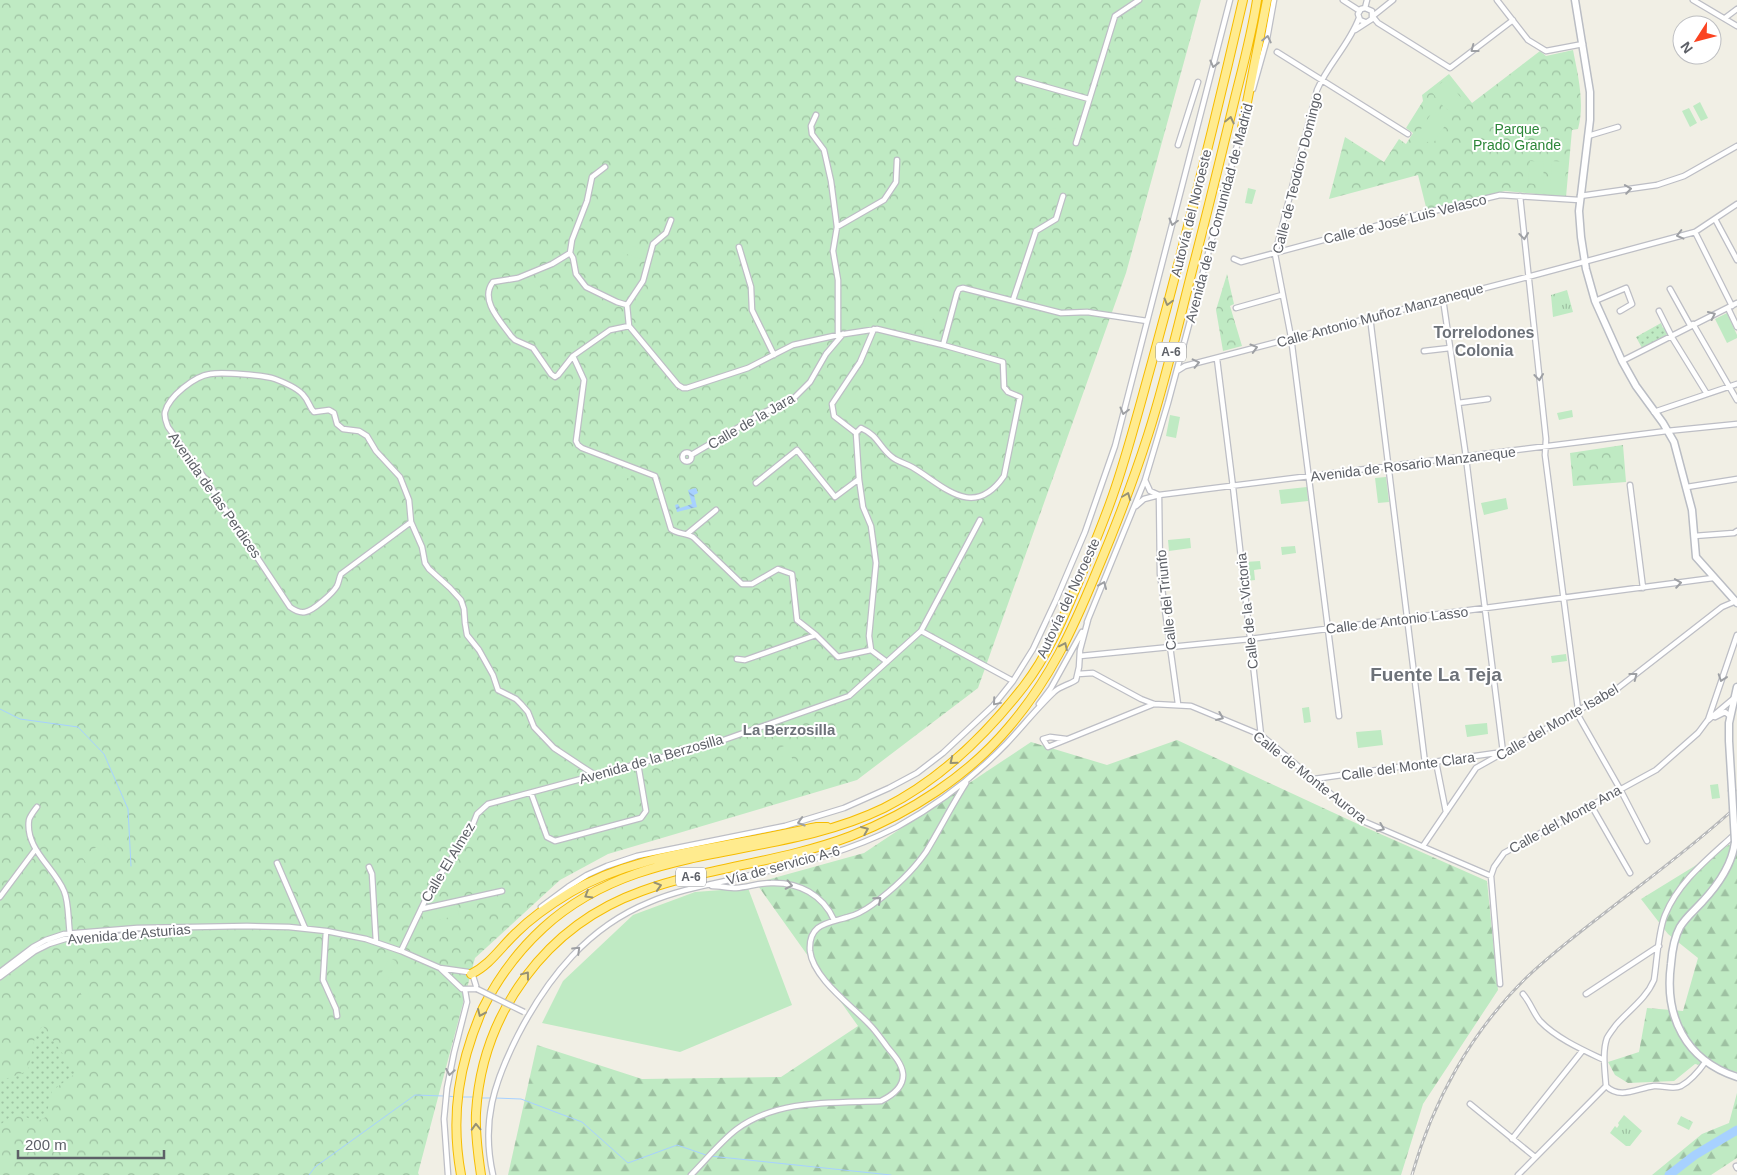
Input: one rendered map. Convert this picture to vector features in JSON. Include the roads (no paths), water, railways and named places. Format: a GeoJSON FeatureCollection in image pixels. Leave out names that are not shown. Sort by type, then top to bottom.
{"type":"FeatureCollection","features":[{"type":"Feature","properties":{"kind":"highway","name":"Autovía del Noroeste"},"geometry":{"type":"LineString","coordinates":[[461,1175],[456,1144],[458,1090],[472,1033],[487,1001],[506,968],[546,925],[591,893],[634,873],[680,860],[798,838],[836,827],[885,807],[927,783],[964,753],[996,721],[1027,683],[1050,645],[1073,596],[1111,500],[1133,432],[1196,196],[1243,0]]}},
{"type":"Feature","properties":{"kind":"highway","name":"Autovía del Noroeste"},"geometry":{"type":"LineString","coordinates":[[481,1175],[476,1145],[476,1117],[480,1080],[491,1038],[504,1010],[524,978],[548,950],[567,933],[600,910],[641,891],[686,878],[805,852],[852,836],[893,818],[934,793],[975,762],[1007,729],[1039,688],[1060,654],[1084,601],[1129,492],[1149,432],[1211,198],[1258,0]]}},
{"type":"Feature","properties":{"kind":"highway"},"geometry":{"type":"LineString","coordinates":[[1242,128],[1267,0]]}},
{"type":"Feature","properties":{"kind":"highway"},"geometry":{"type":"LineString","coordinates":[[470,973],[485,966],[517,932],[550,905],[590,881],[610,872],[681,853],[817,827],[836,827]]}},
{"type":"Feature","properties":{"kind":"main road"},"geometry":{"type":"LineString","coordinates":[[1575,0],[1590,92],[1588,136],[1580,198],[1580,236],[1584,261],[1595,301],[1622,361],[1636,386],[1674,442],[1692,510],[1696,557],[1713,578],[1737,602]]}},
{"type":"Feature","properties":{"kind":"main road"},"geometry":{"type":"LineString","coordinates":[[1737,687],[1730,716],[1729,741],[1734,842],[1730,861],[1718,884],[1688,916],[1679,930],[1670,969],[1669,994],[1676,1023],[1689,1044],[1715,1068],[1737,1077]]}},
{"type":"Feature","properties":{"kind":"street"},"geometry":{"type":"LineString","coordinates":[[1076,143],[1115,16],[1139,0]]}},
{"type":"Feature","properties":{"kind":"street"},"geometry":{"type":"LineString","coordinates":[[440,968],[470,973],[484,964],[515,931],[548,902],[587,875],[607,866],[637,856],[785,826],[844,808],[889,788],[917,773],[944,753],[987,712],[1013,681],[1033,649],[1056,600],[1101,489],[1115,446],[1230,0]]}},
{"type":"Feature","properties":{"kind":"street","name":"Avenida de la Comunidad de Madrid"},"geometry":{"type":"LineString","coordinates":[[1025,724],[1051,688],[1076,645],[1145,480],[1177,371],[1242,128],[1268,39],[1274,0]]}},
{"type":"Feature","properties":{"kind":"street"},"geometry":{"type":"LineString","coordinates":[[1344,0],[1360,10]]}},
{"type":"Feature","properties":{"kind":"street"},"geometry":{"type":"LineString","coordinates":[[1365,8],[1367,0]]}},
{"type":"Feature","properties":{"kind":"street"},"geometry":{"type":"LineString","coordinates":[[1360,10],[1359,18],[1369,22],[1372,15],[1393,0]]}},
{"type":"Feature","properties":{"kind":"street"},"geometry":{"type":"LineString","coordinates":[[1497,0],[1528,40],[1546,51],[1583,44]]}},
{"type":"Feature","properties":{"kind":"street"},"geometry":{"type":"LineString","coordinates":[[1693,0],[1737,26]]}},
{"type":"Feature","properties":{"kind":"street"},"geometry":{"type":"LineString","coordinates":[[1360,10],[1365,8]]}},
{"type":"Feature","properties":{"kind":"street"},"geometry":{"type":"LineString","coordinates":[[1365,8],[1378,22],[1450,68],[1513,20]]}},
{"type":"Feature","properties":{"kind":"street"},"geometry":{"type":"LineString","coordinates":[[1725,18],[1737,9]]}},
{"type":"Feature","properties":{"kind":"street","name":"Calle de Teodoro Domingo"},"geometry":{"type":"LineString","coordinates":[[1339,716],[1291,337],[1275,254],[1316,90],[1321,79],[1354,31],[1359,18]]}},
{"type":"Feature","properties":{"kind":"street","name":"Calle de Teodoro Domingo"},"geometry":{"type":"LineString","coordinates":[[1354,31],[1365,22]]}},
{"type":"Feature","properties":{"kind":"street"},"geometry":{"type":"LineString","coordinates":[[1278,52],[1408,134]]}},
{"type":"Feature","properties":{"kind":"street"},"geometry":{"type":"LineString","coordinates":[[1018,79],[1089,99]]}},
{"type":"Feature","properties":{"kind":"street"},"geometry":{"type":"LineString","coordinates":[[1178,146],[1198,82]]}},
{"type":"Feature","properties":{"kind":"street"},"geometry":{"type":"LineString","coordinates":[[1194,96],[1205,100]]}},
{"type":"Feature","properties":{"kind":"street"},"geometry":{"type":"LineString","coordinates":[[816,115],[811,126],[812,134],[824,150],[831,181],[837,227],[833,251],[838,280],[840,334]]}},
{"type":"Feature","properties":{"kind":"street"},"geometry":{"type":"LineString","coordinates":[[1588,136],[1618,127]]}},
{"type":"Feature","properties":{"kind":"street","name":"Calle de José Luis Velasco"},"geometry":{"type":"LineString","coordinates":[[1234,259],[1241,262],[1275,254],[1500,195],[1580,198],[1657,185],[1684,176],[1737,146]]}},
{"type":"Feature","properties":{"kind":"street"},"geometry":{"type":"LineString","coordinates":[[837,227],[884,200],[896,182],[897,160]]}},
{"type":"Feature","properties":{"kind":"street"},"geometry":{"type":"LineString","coordinates":[[605,167],[592,177],[587,201],[572,240],[570,253],[573,258],[576,274],[586,287],[627,305]]}},
{"type":"Feature","properties":{"kind":"street"},"geometry":{"type":"LineString","coordinates":[[1013,300],[1036,231],[1056,219],[1063,196]]}},
{"type":"Feature","properties":{"kind":"street"},"geometry":{"type":"LineString","coordinates":[[1520,196],[1546,439],[1545,447],[1578,712],[1647,841]]}},
{"type":"Feature","properties":{"kind":"street","name":"Calle Antonio Muñoz Manzaneque"},"geometry":{"type":"LineString","coordinates":[[1177,371],[1186,366],[1291,337],[1528,277],[1694,232],[1737,204]]}},
{"type":"Feature","properties":{"kind":"street"},"geometry":{"type":"LineString","coordinates":[[1715,219],[1737,258]]}},
{"type":"Feature","properties":{"kind":"street"},"geometry":{"type":"LineString","coordinates":[[671,220],[666,233],[653,244],[643,281],[627,305],[629,326],[682,388],[748,368],[793,345],[840,334],[874,329],[943,345],[1003,362],[1004,387],[1008,392],[1020,398],[1004,476],[998,484],[979,496],[968,497],[946,491],[911,466],[890,456],[872,433],[861,428],[856,433]]}},
{"type":"Feature","properties":{"kind":"street"},"geometry":{"type":"LineString","coordinates":[[1694,232],[1730,307],[1737,327]]}},
{"type":"Feature","properties":{"kind":"street"},"geometry":{"type":"LineString","coordinates":[[739,247],[751,287],[752,310],[774,355]]}},
{"type":"Feature","properties":{"kind":"street"},"geometry":{"type":"LineString","coordinates":[[570,253],[552,264],[518,278],[493,282],[490,286],[490,308],[511,336],[515,340],[533,348],[555,377],[572,356],[610,330],[629,326]]}},
{"type":"Feature","properties":{"kind":"street"},"geometry":{"type":"LineString","coordinates":[[943,345],[959,289],[963,288],[1061,313],[1087,312],[1147,322]]}},
{"type":"Feature","properties":{"kind":"street"},"geometry":{"type":"LineString","coordinates":[[1595,301],[1626,288],[1632,304],[1620,311]]}},
{"type":"Feature","properties":{"kind":"street"},"geometry":{"type":"LineString","coordinates":[[1670,289],[1737,400]]}},
{"type":"Feature","properties":{"kind":"street"},"geometry":{"type":"LineString","coordinates":[[1236,308],[1282,295]]}},
{"type":"Feature","properties":{"kind":"street"},"geometry":{"type":"LineString","coordinates":[[1443,299],[1503,752]]}},
{"type":"Feature","properties":{"kind":"street"},"geometry":{"type":"LineString","coordinates":[[1622,361],[1737,303]]}},
{"type":"Feature","properties":{"kind":"street"},"geometry":{"type":"LineString","coordinates":[[1660,311],[1671,335],[1707,394]]}},
{"type":"Feature","properties":{"kind":"street"},"geometry":{"type":"LineString","coordinates":[[1370,317],[1425,763]]}},
{"type":"Feature","properties":{"kind":"street"},"geometry":{"type":"LineString","coordinates":[[874,329],[860,362],[832,404],[834,416],[856,433],[859,478],[864,507],[871,526],[876,564],[869,636],[871,650],[888,662]]}},
{"type":"Feature","properties":{"kind":"street","name":"Calle de la Jara"},"geometry":{"type":"LineString","coordinates":[[691,455],[762,413],[794,398],[810,382],[840,334]]}},
{"type":"Feature","properties":{"kind":"street"},"geometry":{"type":"LineString","coordinates":[[1424,351],[1450,348]]}},
{"type":"Feature","properties":{"kind":"street"},"geometry":{"type":"LineString","coordinates":[[572,356],[584,380],[576,441],[578,445],[654,476],[671,529],[693,537],[742,584],[752,584],[778,570],[792,574],[797,620],[816,635],[838,657],[871,650]]}},
{"type":"Feature","properties":{"kind":"street","name":"Calle de la Victoria"},"geometry":{"type":"LineString","coordinates":[[1217,358],[1261,734]]}},
{"type":"Feature","properties":{"kind":"street","name":"Avenida de las Perdices"},"geometry":{"type":"LineString","coordinates":[[411,522],[341,574],[338,584],[333,591],[311,610],[300,612],[294,610],[290,607],[206,480],[168,427],[165,419],[168,406],[178,392],[195,379],[210,374],[258,376],[276,379],[303,394],[310,409],[314,412],[329,410],[334,413],[337,424],[342,429],[359,431],[367,436],[376,451],[400,477],[409,500],[411,522],[422,547],[425,562],[429,569],[461,600],[467,635],[479,650],[498,690],[522,704],[528,712],[534,727],[554,748],[595,775]]}},
{"type":"Feature","properties":{"kind":"street"},"geometry":{"type":"LineString","coordinates":[[1654,412],[1737,384]]}},
{"type":"Feature","properties":{"kind":"street"},"geometry":{"type":"LineString","coordinates":[[1458,403],[1488,399]]}},
{"type":"Feature","properties":{"kind":"street","name":"Avenida de Rosario Manzaneque"},"geometry":{"type":"LineString","coordinates":[[1135,507],[1144,499],[1159,495],[1667,431],[1737,424]]}},
{"type":"Feature","properties":{"kind":"street"},"geometry":{"type":"LineString","coordinates":[[756,483],[797,450],[835,497],[859,478]]}},
{"type":"Feature","properties":{"kind":"street"},"geometry":{"type":"LineString","coordinates":[[1687,486],[1737,478]]}},
{"type":"Feature","properties":{"kind":"street"},"geometry":{"type":"LineString","coordinates":[[1145,480],[1150,491],[1159,495]]}},
{"type":"Feature","properties":{"kind":"street"},"geometry":{"type":"LineString","coordinates":[[1630,485],[1643,588]]}},
{"type":"Feature","properties":{"kind":"street","name":"Calle del Triunfo"},"geometry":{"type":"LineString","coordinates":[[1159,495],[1160,574],[1178,704]]}},
{"type":"Feature","properties":{"kind":"street"},"geometry":{"type":"LineString","coordinates":[[688,534],[716,510]]}},
{"type":"Feature","properties":{"kind":"street","name":"Avenida de la Berzosilla"},"geometry":{"type":"LineString","coordinates":[[488,804],[715,743],[849,696],[921,631],[980,520]]}},
{"type":"Feature","properties":{"kind":"street"},"geometry":{"type":"LineString","coordinates":[[1694,536],[1734,533],[1737,531]]}},
{"type":"Feature","properties":{"kind":"street","name":"Calle de Antonio Lasso"},"geometry":{"type":"LineString","coordinates":[[1080,656],[1250,639],[1713,578]]}},
{"type":"Feature","properties":{"kind":"street","name":"Calle del Monte Isabel"},"geometry":{"type":"LineString","coordinates":[[1423,846],[1476,768],[1618,688],[1722,607],[1737,602]]}},
{"type":"Feature","properties":{"kind":"street"},"geometry":{"type":"LineString","coordinates":[[1025,724],[1056,690],[1072,682],[1078,674],[1080,650],[1088,620]]}},
{"type":"Feature","properties":{"kind":"street"},"geometry":{"type":"LineString","coordinates":[[921,631],[1013,681]]}},
{"type":"Feature","properties":{"kind":"street"},"geometry":{"type":"LineString","coordinates":[[737,659],[745,660],[816,635]]}},
{"type":"Feature","properties":{"kind":"street","name":"Calle del Monte Ana"},"geometry":{"type":"LineString","coordinates":[[1707,721],[1737,635]]}},
{"type":"Feature","properties":{"kind":"street"},"geometry":{"type":"LineString","coordinates":[[1078,674],[1093,673],[1154,704]]}},
{"type":"Feature","properties":{"kind":"street","name":"Calle del Monte Ana"},"geometry":{"type":"LineString","coordinates":[[1491,876],[1499,859],[1509,849],[1656,770],[1735,697]]}},
{"type":"Feature","properties":{"kind":"street"},"geometry":{"type":"LineString","coordinates":[[1066,739],[1154,704]]}},
{"type":"Feature","properties":{"kind":"street","name":"Calle de Monte Aurora"},"geometry":{"type":"LineString","coordinates":[[1154,704],[1178,704],[1199,708],[1261,734],[1363,820],[1491,876]]}},
{"type":"Feature","properties":{"kind":"street"},"geometry":{"type":"LineString","coordinates":[[1707,721],[1725,712],[1730,716]]}},
{"type":"Feature","properties":{"kind":"street","name":"Vía de servicio A-6"},"geometry":{"type":"LineString","coordinates":[[493,1175],[489,1157],[487,1131],[491,1100],[496,1083],[510,1050],[536,1002],[563,964],[584,944],[610,923],[648,902],[706,885],[805,862],[854,846],[897,826],[934,804],[968,780],[1025,724]]}},
{"type":"Feature","properties":{"kind":"street","name":"Calle del Monte Clara"},"geometry":{"type":"LineString","coordinates":[[1314,779],[1503,752]]}},
{"type":"Feature","properties":{"kind":"street"},"geometry":{"type":"LineString","coordinates":[[1436,762],[1446,812]]}},
{"type":"Feature","properties":{"kind":"street"},"geometry":{"type":"LineString","coordinates":[[531,793],[547,837],[556,841],[641,818],[646,811],[638,764]]}},
{"type":"Feature","properties":{"kind":"street"},"geometry":{"type":"LineString","coordinates":[[691,1175],[736,1130],[750,1121],[802,1104],[881,1101],[892,1096],[900,1087],[903,1074],[898,1061],[870,1025],[824,979],[812,957],[811,942],[813,934],[822,924],[858,914],[871,906],[914,866],[925,852],[968,780]]}},
{"type":"Feature","properties":{"kind":"street","name":"Calle El Almez"},"geometry":{"type":"LineString","coordinates":[[401,951],[432,886],[468,834],[477,814],[488,804]]}},
{"type":"Feature","properties":{"kind":"street"},"geometry":{"type":"LineString","coordinates":[[1590,805],[1630,873]]}},
{"type":"Feature","properties":{"kind":"street"},"geometry":{"type":"LineString","coordinates":[[37,807],[29,819],[30,838],[35,850],[42,856],[65,892],[70,934]]}},
{"type":"Feature","properties":{"kind":"street"},"geometry":{"type":"LineString","coordinates":[[1706,1061],[1697,1073],[1679,1087],[1655,1086],[1627,1093],[1617,1092],[1606,1086],[1604,1060],[1607,1038],[1624,1016],[1650,990],[1654,980],[1664,917],[1672,902],[1700,864],[1737,832]]}},
{"type":"Feature","properties":{"kind":"street"},"geometry":{"type":"LineString","coordinates":[[0,897],[35,850]]}},
{"type":"Feature","properties":{"kind":"street"},"geometry":{"type":"LineString","coordinates":[[277,862],[305,928]]}},
{"type":"Feature","properties":{"kind":"street"},"geometry":{"type":"LineString","coordinates":[[369,867],[372,874],[376,942]]}},
{"type":"Feature","properties":{"kind":"street"},"geometry":{"type":"LineString","coordinates":[[1491,876],[1500,984]]}},
{"type":"Feature","properties":{"kind":"street"},"geometry":{"type":"LineString","coordinates":[[706,885],[736,888],[771,882],[788,884],[812,892],[823,901],[834,920]]}},
{"type":"Feature","properties":{"kind":"street"},"geometry":{"type":"LineString","coordinates":[[421,909],[502,891]]}},
{"type":"Feature","properties":{"kind":"street","name":"Avenida de Asturias"},"geometry":{"type":"LineString","coordinates":[[0,977],[35,951],[65,939],[135,935],[209,926]]}},
{"type":"Feature","properties":{"kind":"street","name":"Avenida de Asturias"},"geometry":{"type":"LineString","coordinates":[[0,972],[33,947],[46,940],[70,934],[137,928],[209,926],[272,926],[326,931],[376,942],[440,968]]}},
{"type":"Feature","properties":{"kind":"street"},"geometry":{"type":"LineString","coordinates":[[326,931],[324,980],[337,1016]]}},
{"type":"Feature","properties":{"kind":"street"},"geometry":{"type":"LineString","coordinates":[[1586,994],[1659,946]]}},
{"type":"Feature","properties":{"kind":"street"},"geometry":{"type":"LineString","coordinates":[[440,968],[460,988],[477,989],[524,1012],[526,1015],[525,1022]]}},
{"type":"Feature","properties":{"kind":"street"},"geometry":{"type":"LineString","coordinates":[[456,983],[457,977],[462,972]]}},
{"type":"Feature","properties":{"kind":"street"},"geometry":{"type":"LineString","coordinates":[[470,973],[474,978],[477,989]]}},
{"type":"Feature","properties":{"kind":"street"},"geometry":{"type":"LineString","coordinates":[[448,1175],[444,1119],[447,1088],[467,1002],[468,989],[474,983]]}},
{"type":"Feature","properties":{"kind":"street"},"geometry":{"type":"LineString","coordinates":[[1523,994],[1531,1003],[1539,1020],[1583,1050],[1604,1060]]}},
{"type":"Feature","properties":{"kind":"street"},"geometry":{"type":"LineString","coordinates":[[524,1012],[536,1002]]}},
{"type":"Feature","properties":{"kind":"street"},"geometry":{"type":"LineString","coordinates":[[1512,1139],[1583,1050]]}},
{"type":"Feature","properties":{"kind":"street"},"geometry":{"type":"LineString","coordinates":[[1518,1175],[1606,1086]]}},
{"type":"Feature","properties":{"kind":"street"},"geometry":{"type":"LineString","coordinates":[[1470,1104],[1534,1157]]}},
{"type":"Feature","properties":{"kind":"water"},"geometry":{"type":"Polygon","coordinates":[[[696,488],[698,493],[694,495],[697,507],[677,512],[675,505],[678,504],[680,508],[692,504],[688,490],[696,488]]]}},
{"type":"Feature","properties":{"kind":"waterway"},"geometry":{"type":"LineString","coordinates":[[0,709],[20,719],[78,727],[104,754],[128,809],[131,866]]}},
{"type":"Feature","properties":{"kind":"waterway"},"geometry":{"type":"LineString","coordinates":[[309,1175],[315,1167],[415,1095],[443,1096]]}},
{"type":"Feature","properties":{"kind":"waterway"},"geometry":{"type":"LineString","coordinates":[[447,1096],[456,1097]]}},
{"type":"Feature","properties":{"kind":"waterway"},"geometry":{"type":"LineString","coordinates":[[462,1097],[476,1097]]}},
{"type":"Feature","properties":{"kind":"waterway"},"geometry":{"type":"LineString","coordinates":[[482,1098],[491,1098]]}},
{"type":"Feature","properties":{"kind":"waterway"},"geometry":{"type":"LineString","coordinates":[[495,1098],[521,1099],[582,1122],[628,1163],[677,1145],[706,1155]]}},
{"type":"Feature","properties":{"kind":"waterway"},"geometry":{"type":"LineString","coordinates":[[1669,1175],[1695,1155],[1737,1130]]}},
{"type":"Feature","properties":{"kind":"waterway"},"geometry":{"type":"LineString","coordinates":[[710,1156],[891,1175]]}},
{"type":"Feature","properties":{"kind":"railway"},"geometry":{"type":"LineString","coordinates":[[1412,1175],[1431,1121],[1456,1069],[1488,1021],[1506,999],[1554,953],[1688,848],[1737,806]]}},
{"type":"Feature","properties":{"kind":"district","name":"Torrelodones Colonia"},"geometry":{"type":"Point","coordinates":[1484,341]}},
{"type":"Feature","properties":{"kind":"district","name":"Fuente La Teja"},"geometry":{"type":"Point","coordinates":[1436,674]}},
{"type":"Feature","properties":{"kind":"district","name":"La Berzosilla"},"geometry":{"type":"Point","coordinates":[789,730]}},
{"type":"Feature","properties":{"kind":"park label","name":"Parque Prado Grande"},"geometry":{"type":"Point","coordinates":[1517,138]}}]}
